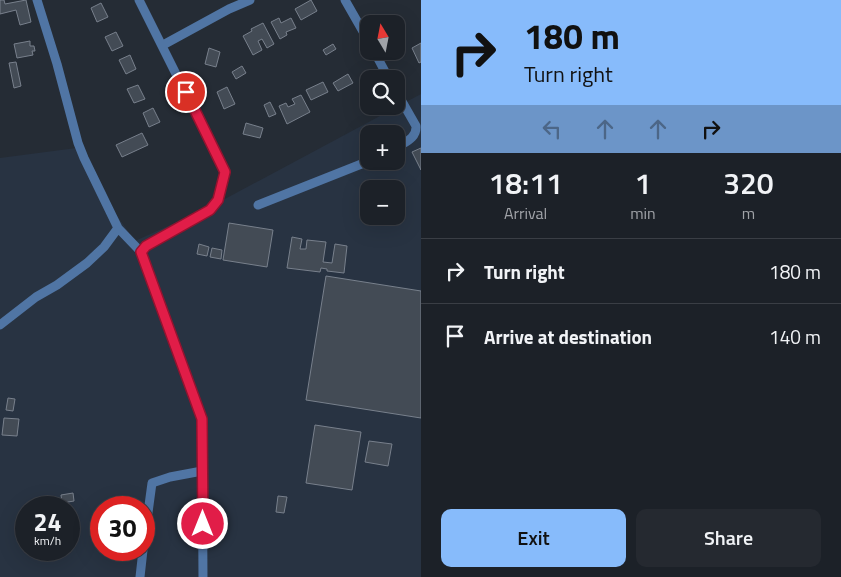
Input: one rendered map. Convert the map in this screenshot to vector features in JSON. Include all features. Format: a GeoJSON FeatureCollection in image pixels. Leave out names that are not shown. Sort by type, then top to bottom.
{"type":"FeatureCollection","features":[{"type":"Feature","properties":{"kind":"street"},"geometry":{"type":"LineString","coordinates":[[37,0],[78,143],[118,228],[141,252],[202,419],[203,577]]}},
{"type":"Feature","properties":{"kind":"street"},"geometry":{"type":"LineString","coordinates":[[139,0],[225,172],[218,200],[210,210],[146,246],[141,252]]}},
{"type":"Feature","properties":{"kind":"street"},"geometry":{"type":"LineString","coordinates":[[163,45],[250,0]]}},
{"type":"Feature","properties":{"kind":"street"},"geometry":{"type":"LineString","coordinates":[[345,0],[360,26]]}},
{"type":"Feature","properties":{"kind":"street"},"geometry":{"type":"LineString","coordinates":[[405,107],[416,126],[413,137],[405,142]]}},
{"type":"Feature","properties":{"kind":"street"},"geometry":{"type":"LineString","coordinates":[[258,206],[360,165]]}},
{"type":"Feature","properties":{"kind":"street"},"geometry":{"type":"LineString","coordinates":[[0,325],[36,297],[57,285],[87,263],[104,247],[118,228]]}},
{"type":"Feature","properties":{"kind":"street"},"geometry":{"type":"LineString","coordinates":[[150,496],[152,483],[170,477],[202,471]]}},
{"type":"Feature","properties":{"kind":"street"},"geometry":{"type":"LineString","coordinates":[[140,577],[141,561]]}},
{"type":"Feature","properties":{"kind":"shaded area"},"geometry":{"type":"Polygon","coordinates":[[[421,94],[421,577],[0,577],[0,158],[84,147],[105,199],[135,241],[210,207],[360,127],[360,170],[405,170],[405,125],[363,125],[382,115],[405,115],[405,103],[421,94]]]}},
{"type":"Feature","properties":{"kind":"building"},"geometry":{"type":"Polygon","coordinates":[[[0,0],[4,0],[5,4],[26,0],[31,22],[20,25],[16,10],[0,14],[0,0]]]}},
{"type":"Feature","properties":{"kind":"building"},"geometry":{"type":"Polygon","coordinates":[[[311,0],[317,11],[301,20],[295,9],[311,0]]]}},
{"type":"Feature","properties":{"kind":"building"},"geometry":{"type":"Polygon","coordinates":[[[101,3],[108,17],[97,22],[91,8],[101,3]]]}},
{"type":"Feature","properties":{"kind":"building"},"geometry":{"type":"Polygon","coordinates":[[[279,18],[281,23],[291,18],[296,28],[286,32],[287,35],[280,39],[271,22],[279,18]]]}},
{"type":"Feature","properties":{"kind":"building"},"geometry":{"type":"Polygon","coordinates":[[[263,23],[274,44],[267,48],[262,39],[258,41],[262,50],[253,55],[243,36],[252,31],[251,29],[263,23]]]}},
{"type":"Feature","properties":{"kind":"building"},"geometry":{"type":"Polygon","coordinates":[[[116,32],[123,46],[112,51],[105,37],[116,32]]]}},
{"type":"Feature","properties":{"kind":"building"},"geometry":{"type":"Polygon","coordinates":[[[30,41],[30,46],[34,46],[35,51],[32,51],[33,55],[17,58],[14,44],[30,41]]]}},
{"type":"Feature","properties":{"kind":"building"},"geometry":{"type":"Polygon","coordinates":[[[421,43],[421,62],[419,63],[412,48],[421,43]]]}},
{"type":"Feature","properties":{"kind":"building"},"geometry":{"type":"Polygon","coordinates":[[[333,44],[336,49],[326,55],[323,50],[333,44]]]}},
{"type":"Feature","properties":{"kind":"building"},"geometry":{"type":"Polygon","coordinates":[[[209,48],[220,52],[216,67],[205,64],[209,48]]]}},
{"type":"Feature","properties":{"kind":"building"},"geometry":{"type":"Polygon","coordinates":[[[130,55],[136,69],[126,74],[119,60],[130,55]]]}},
{"type":"Feature","properties":{"kind":"building"},"geometry":{"type":"Polygon","coordinates":[[[16,62],[21,86],[14,88],[9,63],[16,62]]]}},
{"type":"Feature","properties":{"kind":"building"},"geometry":{"type":"Polygon","coordinates":[[[242,66],[246,73],[236,79],[232,72],[242,66]]]}},
{"type":"Feature","properties":{"kind":"building"},"geometry":{"type":"Polygon","coordinates":[[[348,74],[353,83],[338,91],[333,83],[348,74]]]}},
{"type":"Feature","properties":{"kind":"building"},"geometry":{"type":"Polygon","coordinates":[[[323,82],[328,92],[311,100],[306,90],[323,82]]]}},
{"type":"Feature","properties":{"kind":"building"},"geometry":{"type":"Polygon","coordinates":[[[138,85],[145,99],[134,103],[127,89],[138,85]]]}},
{"type":"Feature","properties":{"kind":"building"},"geometry":{"type":"Polygon","coordinates":[[[227,87],[235,104],[224,109],[217,92],[227,87]]]}},
{"type":"Feature","properties":{"kind":"building"},"geometry":{"type":"Polygon","coordinates":[[[301,95],[310,112],[287,124],[279,106],[286,103],[288,107],[295,104],[292,99],[301,95]]]}},
{"type":"Feature","properties":{"kind":"building"},"geometry":{"type":"Polygon","coordinates":[[[270,102],[276,114],[269,117],[264,105],[270,102]]]}},
{"type":"Feature","properties":{"kind":"building"},"geometry":{"type":"Polygon","coordinates":[[[153,108],[160,122],[149,127],[143,113],[153,108]]]}},
{"type":"Feature","properties":{"kind":"building"},"geometry":{"type":"Polygon","coordinates":[[[246,123],[263,128],[260,138],[243,134],[246,123]]]}},
{"type":"Feature","properties":{"kind":"building"},"geometry":{"type":"Polygon","coordinates":[[[142,133],[148,145],[122,157],[116,145],[142,133]]]}},
{"type":"Feature","properties":{"kind":"building"},"geometry":{"type":"Polygon","coordinates":[[[421,148],[421,170],[412,152],[421,148]]]}},
{"type":"Feature","properties":{"kind":"building"},"geometry":{"type":"Polygon","coordinates":[[[229,223],[273,230],[267,267],[223,260],[229,223]]]}},
{"type":"Feature","properties":{"kind":"building"},"geometry":{"type":"Polygon","coordinates":[[[292,237],[302,239],[300,249],[306,249],[307,240],[326,242],[323,262],[332,263],[335,244],[347,246],[344,273],[327,271],[327,269],[321,268],[320,272],[287,268],[292,237]]]}},
{"type":"Feature","properties":{"kind":"building"},"geometry":{"type":"Polygon","coordinates":[[[199,244],[209,247],[207,256],[197,254],[199,244]]]}},
{"type":"Feature","properties":{"kind":"building"},"geometry":{"type":"Polygon","coordinates":[[[212,248],[222,250],[221,259],[210,257],[212,248]]]}},
{"type":"Feature","properties":{"kind":"building"},"geometry":{"type":"Polygon","coordinates":[[[326,276],[421,291],[421,418],[306,400],[326,276]]]}},
{"type":"Feature","properties":{"kind":"building"},"geometry":{"type":"Polygon","coordinates":[[[8,398],[15,399],[13,411],[6,410],[8,398]]]}},
{"type":"Feature","properties":{"kind":"building"},"geometry":{"type":"Polygon","coordinates":[[[4,418],[19,419],[17,436],[2,435],[4,418]]]}},
{"type":"Feature","properties":{"kind":"building"},"geometry":{"type":"Polygon","coordinates":[[[315,425],[361,432],[352,490],[306,483],[315,425]]]}},
{"type":"Feature","properties":{"kind":"building"},"geometry":{"type":"Polygon","coordinates":[[[369,441],[392,444],[388,466],[365,462],[369,441]]]}},
{"type":"Feature","properties":{"kind":"building"},"geometry":{"type":"Polygon","coordinates":[[[73,493],[73,496],[61,496],[73,493]]]}},
{"type":"Feature","properties":{"kind":"building"},"geometry":{"type":"Polygon","coordinates":[[[278,496],[287,497],[284,513],[276,512],[278,496]]]}},
{"type":"Feature","properties":{"kind":"route"},"geometry":{"type":"LineString","coordinates":[[186,92],[225,172],[218,200],[210,210],[146,246],[141,252],[202,419],[203,524]]}}]}
